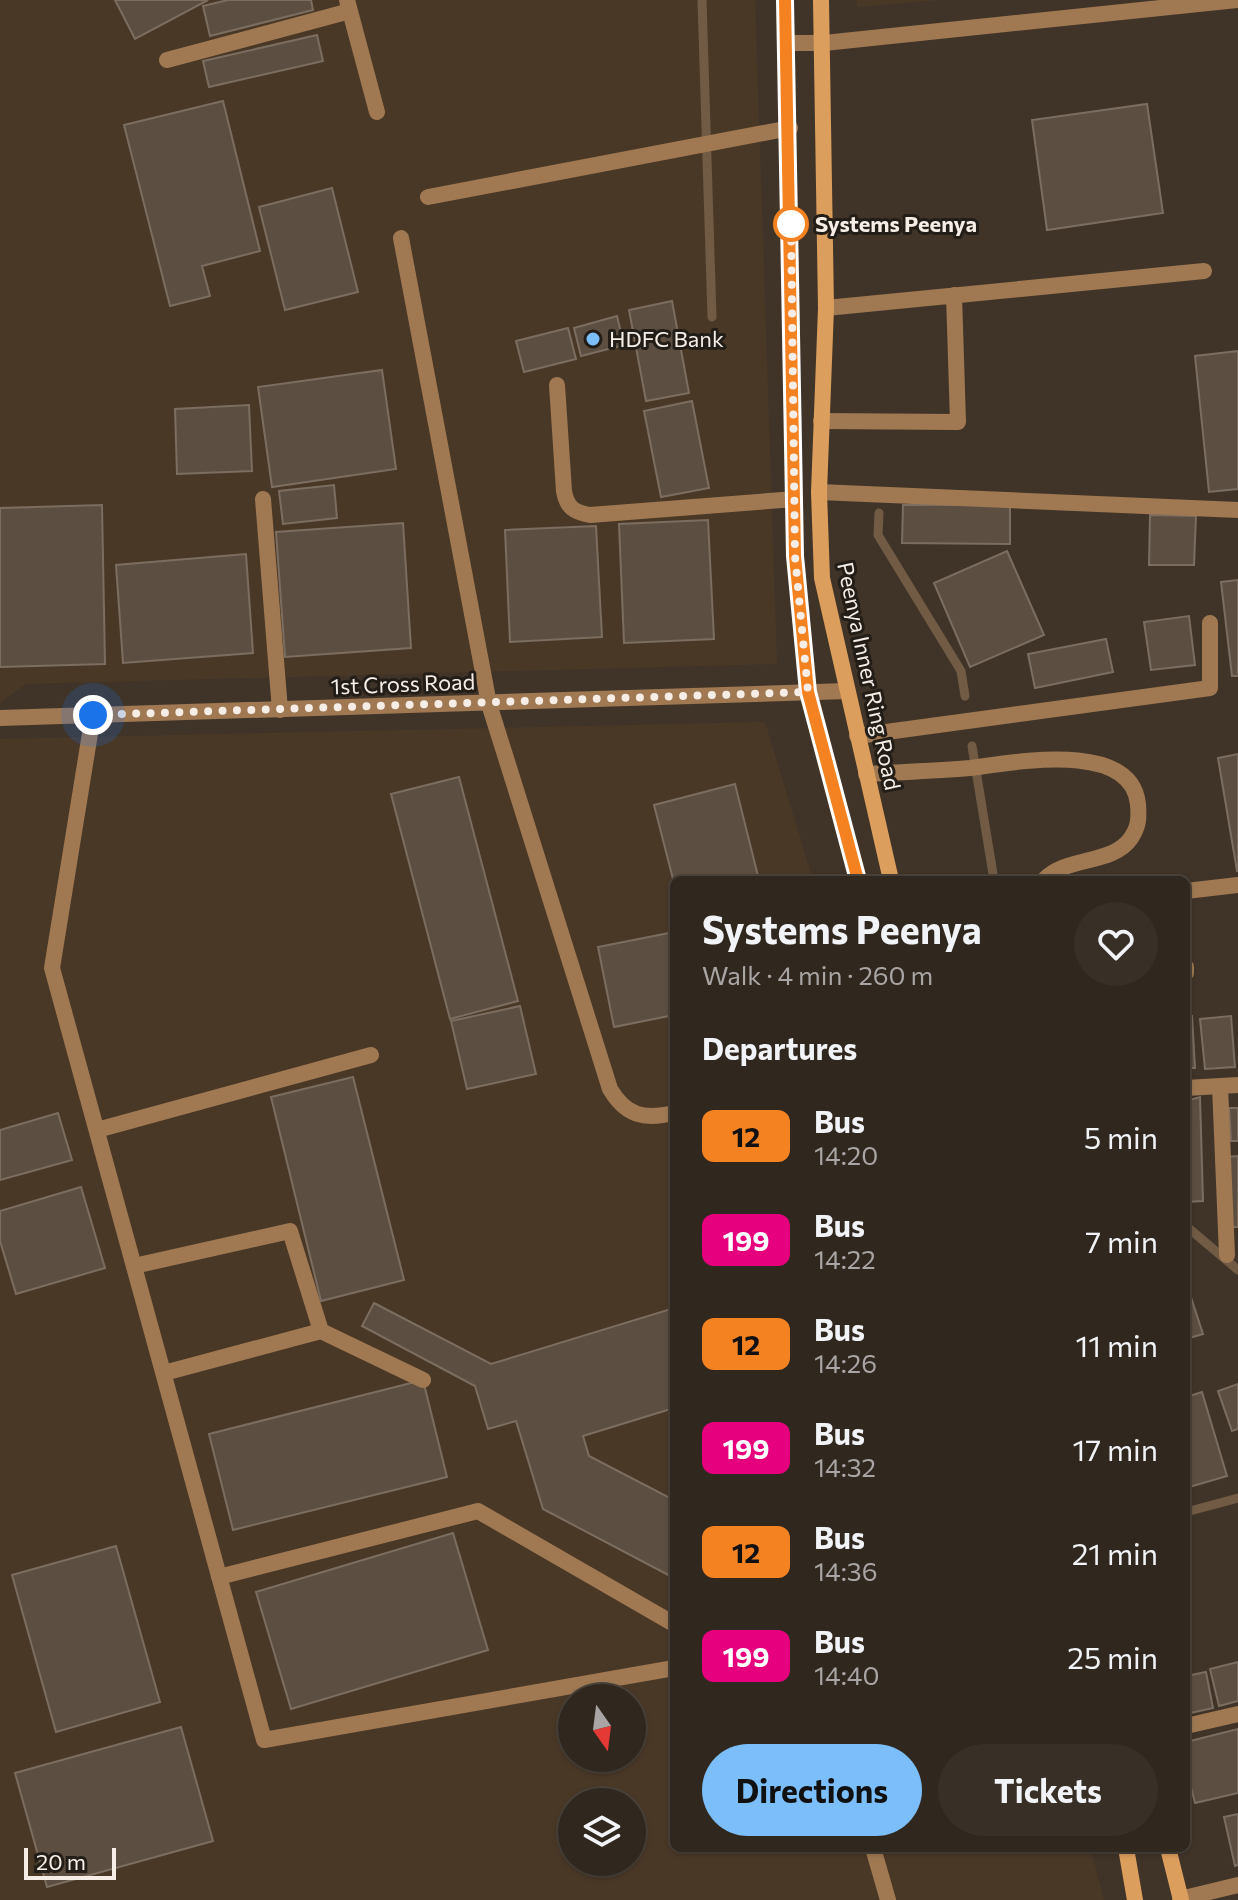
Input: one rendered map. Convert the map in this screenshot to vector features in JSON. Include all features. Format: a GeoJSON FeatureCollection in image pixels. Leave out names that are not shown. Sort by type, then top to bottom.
{"type":"FeatureCollection","features":[{"type":"Feature","properties":{"kind":"main road"},"geometry":{"type":"LineString","coordinates":[[785,0],[790,128],[795,556],[808,692],[857,876]]}},
{"type":"Feature","properties":{"kind":"main road","name":"Peenya Inner Ring Road"},"geometry":{"type":"LineString","coordinates":[[821,0],[826,308],[819,492],[822,578],[890,876]]}},
{"type":"Feature","properties":{"kind":"main road"},"geometry":{"type":"LineString","coordinates":[[1127,1852],[1135,1900]]}},
{"type":"Feature","properties":{"kind":"main road"},"geometry":{"type":"LineString","coordinates":[[1169,1852],[1180,1899]]}},
{"type":"Feature","properties":{"kind":"street"},"geometry":{"type":"LineString","coordinates":[[787,43],[824,43],[1237,0]]}},
{"type":"Feature","properties":{"kind":"street"},"geometry":{"type":"LineString","coordinates":[[167,60],[348,6],[377,112]]}},
{"type":"Feature","properties":{"kind":"street"},"geometry":{"type":"LineString","coordinates":[[428,197],[790,128]]}},
{"type":"Feature","properties":{"kind":"street"},"geometry":{"type":"LineString","coordinates":[[401,238],[489,704],[610,1089],[619,1105],[633,1114],[651,1118],[670,1114]]}},
{"type":"Feature","properties":{"kind":"street"},"geometry":{"type":"LineString","coordinates":[[826,308],[1204,271]]}},
{"type":"Feature","properties":{"kind":"street"},"geometry":{"type":"LineString","coordinates":[[821,421],[958,422],[954,295]]}},
{"type":"Feature","properties":{"kind":"street"},"geometry":{"type":"LineString","coordinates":[[557,385],[564,491],[566,504],[575,512],[590,515],[795,499]]}},
{"type":"Feature","properties":{"kind":"street"},"geometry":{"type":"LineString","coordinates":[[819,492],[1238,510]]}},
{"type":"Feature","properties":{"kind":"street"},"geometry":{"type":"LineString","coordinates":[[263,499],[280,710]]}},
{"type":"Feature","properties":{"kind":"street"},"geometry":{"type":"LineString","coordinates":[[857,736],[1210,688],[1210,623]]}},
{"type":"Feature","properties":{"kind":"street","name":"1st Cross Road"},"geometry":{"type":"LineString","coordinates":[[0,718],[847,691]]}},
{"type":"Feature","properties":{"kind":"street"},"geometry":{"type":"LineString","coordinates":[[93,715],[52,968],[264,1740],[670,1669]]}},
{"type":"Feature","properties":{"kind":"street"},"geometry":{"type":"LineString","coordinates":[[866,774],[968,768],[1053,758],[1100,764],[1124,775],[1137,795],[1140,821],[1129,842],[1111,852],[1062,867],[1050,876]]}},
{"type":"Feature","properties":{"kind":"street"},"geometry":{"type":"LineString","coordinates":[[1190,891],[1238,885]]}},
{"type":"Feature","properties":{"kind":"street"},"geometry":{"type":"LineString","coordinates":[[97,1130],[371,1055]]}},
{"type":"Feature","properties":{"kind":"street"},"geometry":{"type":"LineString","coordinates":[[1190,1088],[1238,1085]]}},
{"type":"Feature","properties":{"kind":"street"},"geometry":{"type":"LineString","coordinates":[[1220,1086],[1227,1255]]}},
{"type":"Feature","properties":{"kind":"street"},"geometry":{"type":"LineString","coordinates":[[134,1266],[290,1231],[321,1331]]}},
{"type":"Feature","properties":{"kind":"street"},"geometry":{"type":"LineString","coordinates":[[164,1373],[321,1331],[423,1380]]}},
{"type":"Feature","properties":{"kind":"street"},"geometry":{"type":"LineString","coordinates":[[219,1577],[478,1511],[670,1622]]}},
{"type":"Feature","properties":{"kind":"street"},"geometry":{"type":"LineString","coordinates":[[1190,1725],[1238,1714]]}},
{"type":"Feature","properties":{"kind":"street"},"geometry":{"type":"LineString","coordinates":[[874,1852],[888,1900]]}},
{"type":"Feature","properties":{"kind":"street"},"geometry":{"type":"LineString","coordinates":[[1180,1899],[1238,1885]]}},
{"type":"Feature","properties":{"kind":"shaded area"},"geometry":{"type":"Polygon","coordinates":[[[0,0],[755,0],[777,664],[26,684],[0,703],[0,0]]]}},
{"type":"Feature","properties":{"kind":"shaded area"},"geometry":{"type":"Polygon","coordinates":[[[857,0],[939,0],[857,7],[857,0]]]}},
{"type":"Feature","properties":{"kind":"shaded area"},"geometry":{"type":"Polygon","coordinates":[[[765,722],[812,876],[670,876],[670,1852],[1091,1852],[1104,1900],[0,1900],[0,739],[765,722]]]}},
{"type":"Feature","properties":{"kind":"building"},"geometry":{"type":"Polygon","coordinates":[[[115,0],[208,0],[135,39],[115,0]]]}},
{"type":"Feature","properties":{"kind":"building"},"geometry":{"type":"Polygon","coordinates":[[[228,0],[311,0],[313,10],[210,36],[203,6],[228,0]]]}},
{"type":"Feature","properties":{"kind":"building"},"geometry":{"type":"Polygon","coordinates":[[[317,35],[323,61],[209,87],[203,61],[317,35]]]}},
{"type":"Feature","properties":{"kind":"building"},"geometry":{"type":"Polygon","coordinates":[[[223,101],[260,251],[202,266],[210,296],[170,306],[124,125],[223,101]]]}},
{"type":"Feature","properties":{"kind":"building"},"geometry":{"type":"Polygon","coordinates":[[[1147,104],[1163,213],[1047,230],[1032,120],[1147,104]]]}},
{"type":"Feature","properties":{"kind":"building"},"geometry":{"type":"Polygon","coordinates":[[[332,188],[358,292],[285,310],[259,207],[332,188]]]}},
{"type":"Feature","properties":{"kind":"building"},"geometry":{"type":"Polygon","coordinates":[[[672,301],[689,393],[646,401],[629,310],[672,301]]]}},
{"type":"Feature","properties":{"kind":"building"},"geometry":{"type":"Polygon","coordinates":[[[617,316],[624,345],[581,356],[574,328],[617,316]]]}},
{"type":"Feature","properties":{"kind":"building"},"geometry":{"type":"Polygon","coordinates":[[[568,328],[576,359],[524,372],[516,341],[568,328]]]}},
{"type":"Feature","properties":{"kind":"building"},"geometry":{"type":"Polygon","coordinates":[[[1238,351],[1238,489],[1209,492],[1195,356],[1238,351]]]}},
{"type":"Feature","properties":{"kind":"building"},"geometry":{"type":"Polygon","coordinates":[[[382,370],[396,469],[272,487],[258,387],[382,370]]]}},
{"type":"Feature","properties":{"kind":"building"},"geometry":{"type":"Polygon","coordinates":[[[692,401],[709,488],[661,497],[644,411],[692,401]]]}},
{"type":"Feature","properties":{"kind":"building"},"geometry":{"type":"Polygon","coordinates":[[[249,405],[252,471],[177,474],[175,409],[249,405]]]}},
{"type":"Feature","properties":{"kind":"building"},"geometry":{"type":"Polygon","coordinates":[[[334,485],[337,518],[283,524],[279,491],[334,485]]]}},
{"type":"Feature","properties":{"kind":"building"},"geometry":{"type":"Polygon","coordinates":[[[102,505],[105,664],[0,667],[0,508],[102,505]]]}},
{"type":"Feature","properties":{"kind":"building"},"geometry":{"type":"Polygon","coordinates":[[[903,505],[1010,505],[1010,544],[902,543],[903,505]]]}},
{"type":"Feature","properties":{"kind":"building"},"geometry":{"type":"Polygon","coordinates":[[[1150,515],[1196,516],[1194,565],[1149,565],[1150,515]]]}},
{"type":"Feature","properties":{"kind":"building"},"geometry":{"type":"Polygon","coordinates":[[[708,520],[714,639],[624,643],[619,524],[708,520]]]}},
{"type":"Feature","properties":{"kind":"building"},"geometry":{"type":"Polygon","coordinates":[[[403,523],[411,648],[285,657],[276,532],[403,523]]]}},
{"type":"Feature","properties":{"kind":"building"},"geometry":{"type":"Polygon","coordinates":[[[596,526],[602,637],[510,642],[505,530],[596,526]]]}},
{"type":"Feature","properties":{"kind":"building"},"geometry":{"type":"Polygon","coordinates":[[[1007,551],[1044,635],[970,667],[934,583],[1007,551]]]}},
{"type":"Feature","properties":{"kind":"building"},"geometry":{"type":"Polygon","coordinates":[[[246,554],[253,653],[123,663],[116,565],[246,554]]]}},
{"type":"Feature","properties":{"kind":"building"},"geometry":{"type":"Polygon","coordinates":[[[1238,580],[1238,676],[1232,676],[1221,582],[1238,580]]]}},
{"type":"Feature","properties":{"kind":"building"},"geometry":{"type":"Polygon","coordinates":[[[1189,616],[1195,665],[1151,670],[1144,622],[1189,616]]]}},
{"type":"Feature","properties":{"kind":"building"},"geometry":{"type":"Polygon","coordinates":[[[1106,639],[1113,672],[1035,688],[1028,654],[1106,639]]]}},
{"type":"Feature","properties":{"kind":"building"},"geometry":{"type":"Polygon","coordinates":[[[1238,754],[1238,871],[1237,871],[1218,758],[1238,754]]]}},
{"type":"Feature","properties":{"kind":"building"},"geometry":{"type":"Polygon","coordinates":[[[459,777],[518,1001],[450,1019],[391,794],[459,777]]]}},
{"type":"Feature","properties":{"kind":"building"},"geometry":{"type":"Polygon","coordinates":[[[735,784],[758,876],[672,876],[654,805],[735,784]]]}},
{"type":"Feature","properties":{"kind":"building"},"geometry":{"type":"Polygon","coordinates":[[[670,933],[670,1016],[614,1027],[598,947],[670,933]]]}},
{"type":"Feature","properties":{"kind":"building"},"geometry":{"type":"Polygon","coordinates":[[[520,1006],[536,1074],[467,1089],[451,1021],[520,1006]]]}},
{"type":"Feature","properties":{"kind":"building"},"geometry":{"type":"Polygon","coordinates":[[[1190,1016],[1192,1016],[1195,1068],[1190,1068],[1190,1016]]]}},
{"type":"Feature","properties":{"kind":"building"},"geometry":{"type":"Polygon","coordinates":[[[1231,1016],[1235,1067],[1205,1069],[1200,1019],[1231,1016]]]}},
{"type":"Feature","properties":{"kind":"building"},"geometry":{"type":"Polygon","coordinates":[[[353,1077],[404,1280],[321,1301],[271,1097],[353,1077]]]}},
{"type":"Feature","properties":{"kind":"building"},"geometry":{"type":"Polygon","coordinates":[[[1200,1097],[1203,1201],[1190,1202],[1190,1100],[1200,1097]]]}},
{"type":"Feature","properties":{"kind":"building"},"geometry":{"type":"Polygon","coordinates":[[[1229,1108],[1238,1108],[1238,1141],[1231,1141],[1229,1108]]]}},
{"type":"Feature","properties":{"kind":"building"},"geometry":{"type":"Polygon","coordinates":[[[58,1113],[72,1160],[0,1180],[0,1130],[58,1113]]]}},
{"type":"Feature","properties":{"kind":"building"},"geometry":{"type":"Polygon","coordinates":[[[1238,1156],[1238,1227],[1232,1227],[1228,1157],[1238,1156]]]}},
{"type":"Feature","properties":{"kind":"building"},"geometry":{"type":"Polygon","coordinates":[[[81,1187],[105,1268],[16,1294],[0,1241],[0,1211],[81,1187]]]}},
{"type":"Feature","properties":{"kind":"building"},"geometry":{"type":"Polygon","coordinates":[[[1190,1294],[1203,1334],[1190,1338],[1190,1294]]]}},
{"type":"Feature","properties":{"kind":"building"},"geometry":{"type":"Polygon","coordinates":[[[374,1303],[491,1364],[670,1309],[670,1409],[583,1436],[589,1456],[670,1498],[670,1576],[543,1509],[516,1421],[488,1429],[475,1386],[362,1326],[374,1303]]]}},
{"type":"Feature","properties":{"kind":"building"},"geometry":{"type":"Polygon","coordinates":[[[423,1380],[447,1477],[233,1530],[209,1434],[423,1380]]]}},
{"type":"Feature","properties":{"kind":"building"},"geometry":{"type":"Polygon","coordinates":[[[1238,1384],[1238,1429],[1232,1431],[1218,1391],[1238,1384]]]}},
{"type":"Feature","properties":{"kind":"building"},"geometry":{"type":"Polygon","coordinates":[[[1202,1392],[1227,1476],[1190,1487],[1190,1396],[1202,1392]]]}},
{"type":"Feature","properties":{"kind":"building"},"geometry":{"type":"Polygon","coordinates":[[[453,1533],[488,1650],[291,1709],[256,1592],[453,1533]]]}},
{"type":"Feature","properties":{"kind":"building"},"geometry":{"type":"Polygon","coordinates":[[[116,1546],[160,1702],[56,1732],[12,1575],[116,1546]]]}},
{"type":"Feature","properties":{"kind":"building"},"geometry":{"type":"Polygon","coordinates":[[[1238,1662],[1238,1701],[1219,1706],[1210,1669],[1238,1662]]]}},
{"type":"Feature","properties":{"kind":"building"},"geometry":{"type":"Polygon","coordinates":[[[1206,1672],[1213,1708],[1190,1713],[1190,1675],[1206,1672]]]}},
{"type":"Feature","properties":{"kind":"building"},"geometry":{"type":"Polygon","coordinates":[[[181,1727],[213,1841],[47,1887],[15,1773],[181,1727]]]}},
{"type":"Feature","properties":{"kind":"building"},"geometry":{"type":"Polygon","coordinates":[[[1238,1729],[1238,1793],[1195,1803],[1190,1783],[1190,1741],[1238,1729]]]}},
{"type":"Feature","properties":{"kind":"building"},"geometry":{"type":"Polygon","coordinates":[[[1238,1814],[1238,1865],[1235,1866],[1224,1817],[1238,1814]]]}},
{"type":"Feature","properties":{"kind":"waterway"},"geometry":{"type":"LineString","coordinates":[[702,0],[712,317]]}},
{"type":"Feature","properties":{"kind":"waterway"},"geometry":{"type":"LineString","coordinates":[[879,513],[878,535],[961,671],[965,696]]}},
{"type":"Feature","properties":{"kind":"waterway"},"geometry":{"type":"LineString","coordinates":[[972,746],[993,876]]}},
{"type":"Feature","properties":{"kind":"waterway"},"geometry":{"type":"LineString","coordinates":[[1190,1229],[1238,1270]]}},
{"type":"Feature","properties":{"kind":"waterway"},"geometry":{"type":"LineString","coordinates":[[1190,1511],[1238,1498]]}},
{"type":"Feature","properties":{"kind":"bus line","name":"12"},"geometry":{"type":"LineString","coordinates":[[785,0],[790,128],[795,556],[808,692],[857,876]]}},
{"type":"Feature","properties":{"kind":"place","name":"Systems Peenya"},"geometry":{"type":"Point","coordinates":[791,224]}},
{"type":"Feature","properties":{"kind":"place","name":"HDFC Bank"},"geometry":{"type":"Point","coordinates":[593,339]}},
{"type":"Feature","properties":{"kind":"route"},"geometry":{"type":"LineString","coordinates":[[93,715],[808,692],[795,556],[791,224]]}}]}
